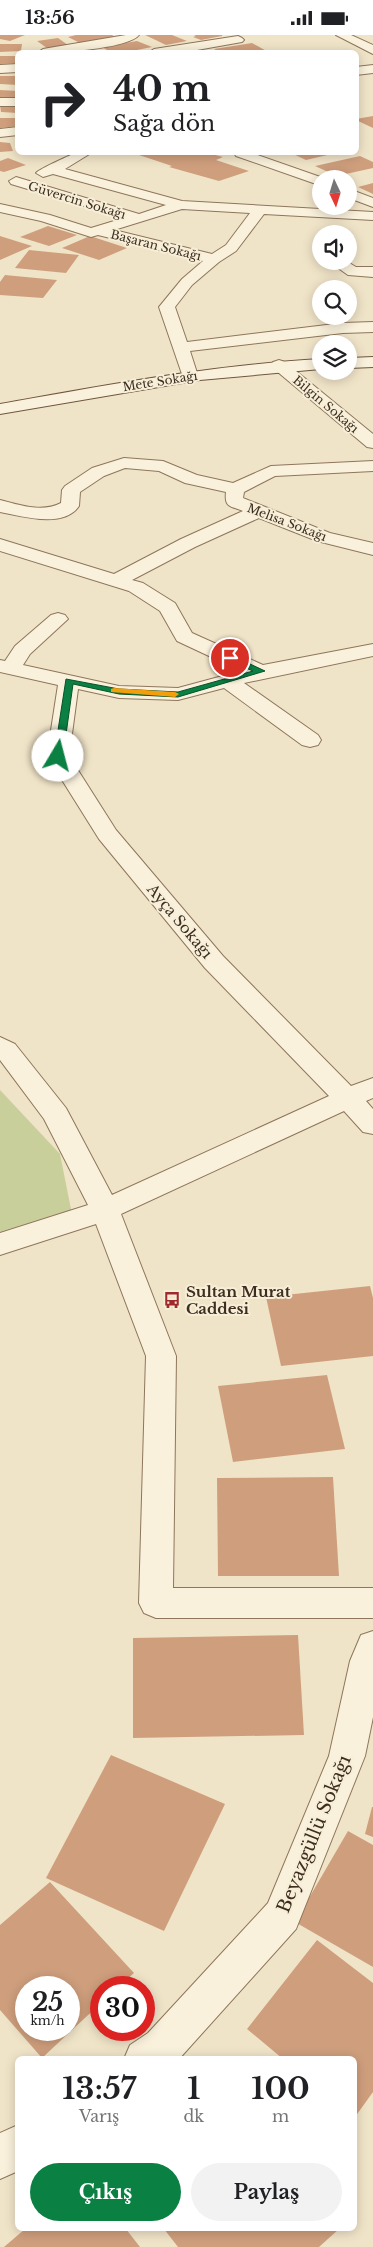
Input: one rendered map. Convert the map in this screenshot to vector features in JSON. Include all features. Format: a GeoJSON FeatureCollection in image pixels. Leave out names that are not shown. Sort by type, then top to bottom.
{"type":"FeatureCollection","features":[{"type":"Feature","properties":{"kind":"street"},"geometry":{"type":"LineString","coordinates":[[60,50],[129,38],[133,35]]}},
{"type":"Feature","properties":{"kind":"street"},"geometry":{"type":"LineString","coordinates":[[176,50],[238,40],[230,35]]}},
{"type":"Feature","properties":{"kind":"street"},"geometry":{"type":"LineString","coordinates":[[342,35],[373,51]]}},
{"type":"Feature","properties":{"kind":"street"},"geometry":{"type":"LineString","coordinates":[[0,69],[15,68]]}},
{"type":"Feature","properties":{"kind":"street"},"geometry":{"type":"LineString","coordinates":[[359,71],[373,69]]}},
{"type":"Feature","properties":{"kind":"street"},"geometry":{"type":"LineString","coordinates":[[0,102],[15,102]]}},
{"type":"Feature","properties":{"kind":"street"},"geometry":{"type":"LineString","coordinates":[[0,133],[15,131]]}},
{"type":"Feature","properties":{"kind":"street"},"geometry":{"type":"LineString","coordinates":[[0,179],[44,165],[62,155]]}},
{"type":"Feature","properties":{"kind":"street"},"geometry":{"type":"LineString","coordinates":[[0,187],[53,170],[80,155]]}},
{"type":"Feature","properties":{"kind":"street"},"geometry":{"type":"LineString","coordinates":[[247,155],[312,178]]}},
{"type":"Feature","properties":{"kind":"street"},"geometry":{"type":"LineString","coordinates":[[53,170],[182,205],[312,212]]}},
{"type":"Feature","properties":{"kind":"street","name":"Güvercin Sokağı"},"geometry":{"type":"LineString","coordinates":[[16,181],[138,218]]}},
{"type":"Feature","properties":{"kind":"street"},"geometry":{"type":"LineString","coordinates":[[358,197],[373,203]]}},
{"type":"Feature","properties":{"kind":"street"},"geometry":{"type":"LineString","coordinates":[[94,231],[182,205]]}},
{"type":"Feature","properties":{"kind":"street","name":"Başaran Sokağı"},"geometry":{"type":"LineString","coordinates":[[0,208],[214,259]]}},
{"type":"Feature","properties":{"kind":"street"},"geometry":{"type":"LineString","coordinates":[[190,376],[167,307],[187,282],[230,248],[260,209]]}},
{"type":"Feature","properties":{"kind":"street"},"geometry":{"type":"LineString","coordinates":[[348,215],[373,217]]}},
{"type":"Feature","properties":{"kind":"street"},"geometry":{"type":"LineString","coordinates":[[350,270],[353,272],[373,272]]}},
{"type":"Feature","properties":{"kind":"street"},"geometry":{"type":"LineString","coordinates":[[181,347],[343,328],[373,327]]}},
{"type":"Feature","properties":{"kind":"street"},"geometry":{"type":"LineString","coordinates":[[357,363],[373,362]]}},
{"type":"Feature","properties":{"kind":"street","name":"Mete Sokağı"},"geometry":{"type":"LineString","coordinates":[[0,409],[190,376],[279,365],[312,364]]}},
{"type":"Feature","properties":{"kind":"street","name":"Bilgin Sokağı"},"geometry":{"type":"LineString","coordinates":[[279,365],[373,443]]}},
{"type":"Feature","properties":{"kind":"street"},"geometry":{"type":"LineString","coordinates":[[0,506],[41,515],[60,513],[70,506],[71,490],[98,471],[124,463],[162,466],[191,479],[235,489]]}},
{"type":"Feature","properties":{"kind":"street","name":"Melisa Sokağı"},"geometry":{"type":"LineString","coordinates":[[373,466],[272,471],[235,489],[234,501],[257,512],[324,537],[373,549]]}},
{"type":"Feature","properties":{"kind":"street"},"geometry":{"type":"LineString","coordinates":[[115,581],[188,543],[257,512]]}},
{"type":"Feature","properties":{"kind":"street"},"geometry":{"type":"LineString","coordinates":[[0,545],[136,587],[168,607],[184,637],[261,671]]}},
{"type":"Feature","properties":{"kind":"street"},"geometry":{"type":"LineString","coordinates":[[5,667],[58,619]]}},
{"type":"Feature","properties":{"kind":"street"},"geometry":{"type":"LineString","coordinates":[[5,667],[119,691],[178,694],[228,682],[261,671],[370,654]]}},
{"type":"Feature","properties":{"kind":"street","name":"Ayça Sokağı"},"geometry":{"type":"LineString","coordinates":[[69,681],[58,756],[108,834],[214,962],[373,1125]]}},
{"type":"Feature","properties":{"kind":"street"},"geometry":{"type":"LineString","coordinates":[[228,682],[310,740]]}},
{"type":"Feature","properties":{"kind":"street"},"geometry":{"type":"LineString","coordinates":[[0,1046],[6,1050],[56,1115],[105,1210],[161,1356],[156,1603],[373,1603]]}},
{"type":"Feature","properties":{"kind":"street"},"geometry":{"type":"LineString","coordinates":[[0,1244],[105,1210],[373,1087]]}},
{"type":"Feature","properties":{"kind":"street","name":"Beyazgüllü Sokağı"},"geometry":{"type":"LineString","coordinates":[[148,2056],[162,2047],[282,1916],[347,1756],[367,1661],[373,1647]]}},
{"type":"Feature","properties":{"kind":"street"},"geometry":{"type":"LineString","coordinates":[[0,2157],[15,2148]]}},
{"type":"Feature","properties":{"kind":"green space"},"geometry":{"type":"Polygon","coordinates":[[[0,1090],[60,1154],[72,1214],[0,1237],[0,1090]]]}},
{"type":"Feature","properties":{"kind":"building"},"geometry":{"type":"Polygon","coordinates":[[[0,35],[25,35],[10,41],[0,39],[0,35]]]}},
{"type":"Feature","properties":{"kind":"building"},"geometry":{"type":"Polygon","coordinates":[[[76,35],[112,35],[115,37],[80,43],[68,37],[76,35]]]}},
{"type":"Feature","properties":{"kind":"building"},"geometry":{"type":"Polygon","coordinates":[[[145,35],[172,35],[187,41],[166,45],[145,35]]]}},
{"type":"Feature","properties":{"kind":"building"},"geometry":{"type":"Polygon","coordinates":[[[194,35],[222,36],[201,40],[193,37],[196,36],[194,35]]]}},
{"type":"Feature","properties":{"kind":"building"},"geometry":{"type":"Polygon","coordinates":[[[58,38],[68,45],[47,48],[37,41],[58,38]]]}},
{"type":"Feature","properties":{"kind":"building"},"geometry":{"type":"Polygon","coordinates":[[[137,41],[152,47],[137,50],[107,50],[102,47],[137,41]]]}},
{"type":"Feature","properties":{"kind":"building"},"geometry":{"type":"Polygon","coordinates":[[[252,43],[265,50],[216,50],[214,49],[252,43]]]}},
{"type":"Feature","properties":{"kind":"building"},"geometry":{"type":"Polygon","coordinates":[[[0,44],[22,44],[21,50],[0,52],[0,44]]]}},
{"type":"Feature","properties":{"kind":"building"},"geometry":{"type":"Polygon","coordinates":[[[0,56],[15,56],[15,63],[0,64],[0,56]]]}},
{"type":"Feature","properties":{"kind":"building"},"geometry":{"type":"Polygon","coordinates":[[[0,76],[15,76],[15,85],[0,84],[0,76]]]}},
{"type":"Feature","properties":{"kind":"building"},"geometry":{"type":"Polygon","coordinates":[[[0,90],[15,91],[15,99],[0,98],[0,90]]]}},
{"type":"Feature","properties":{"kind":"building"},"geometry":{"type":"Polygon","coordinates":[[[15,104],[15,113],[1,112],[0,105],[15,104]]]}},
{"type":"Feature","properties":{"kind":"building"},"geometry":{"type":"Polygon","coordinates":[[[373,116],[373,128],[359,121],[359,118],[373,116]]]}},
{"type":"Feature","properties":{"kind":"building"},"geometry":{"type":"Polygon","coordinates":[[[0,118],[15,118],[15,126],[0,128],[0,118]]]}},
{"type":"Feature","properties":{"kind":"building"},"geometry":{"type":"Polygon","coordinates":[[[0,142],[10,143],[13,151],[0,152],[0,142]]]}},
{"type":"Feature","properties":{"kind":"building"},"geometry":{"type":"Polygon","coordinates":[[[139,155],[216,155],[223,157],[216,160],[249,171],[219,181],[169,167],[172,166],[139,155]]]}},
{"type":"Feature","properties":{"kind":"building"},"geometry":{"type":"Polygon","coordinates":[[[295,155],[327,155],[306,160],[295,155]]]}},
{"type":"Feature","properties":{"kind":"building"},"geometry":{"type":"Polygon","coordinates":[[[360,156],[373,162],[373,168],[358,171],[324,170],[315,166],[360,156]]]}},
{"type":"Feature","properties":{"kind":"building"},"geometry":{"type":"Polygon","coordinates":[[[8,158],[26,165],[4,172],[0,171],[0,161],[8,158]]]}},
{"type":"Feature","properties":{"kind":"building"},"geometry":{"type":"Polygon","coordinates":[[[373,183],[373,194],[358,187],[373,183]]]}},
{"type":"Feature","properties":{"kind":"building"},"geometry":{"type":"Polygon","coordinates":[[[48,226],[77,235],[49,246],[20,237],[48,226]]]}},
{"type":"Feature","properties":{"kind":"building"},"geometry":{"type":"Polygon","coordinates":[[[0,236],[32,246],[0,260],[0,236]]]}},
{"type":"Feature","properties":{"kind":"building"},"geometry":{"type":"Polygon","coordinates":[[[90,236],[127,248],[99,260],[62,248],[90,236]]]}},
{"type":"Feature","properties":{"kind":"building"},"geometry":{"type":"Polygon","coordinates":[[[29,250],[79,255],[66,273],[15,268],[29,250]]]}},
{"type":"Feature","properties":{"kind":"building"},"geometry":{"type":"Polygon","coordinates":[[[5,275],[57,280],[43,298],[0,295],[0,282],[5,275]]]}},
{"type":"Feature","properties":{"kind":"building"},"geometry":{"type":"Polygon","coordinates":[[[370,1286],[373,1298],[373,1356],[281,1366],[266,1297],[370,1286]]]}},
{"type":"Feature","properties":{"kind":"building"},"geometry":{"type":"Polygon","coordinates":[[[327,1375],[345,1449],[233,1462],[218,1386],[327,1375]]]}},
{"type":"Feature","properties":{"kind":"building"},"geometry":{"type":"Polygon","coordinates":[[[333,1477],[339,1576],[218,1576],[217,1478],[333,1477]]]}},
{"type":"Feature","properties":{"kind":"building"},"geometry":{"type":"Polygon","coordinates":[[[298,1635],[304,1735],[133,1738],[133,1638],[298,1635]]]}},
{"type":"Feature","properties":{"kind":"building"},"geometry":{"type":"Polygon","coordinates":[[[111,1755],[225,1804],[164,1931],[46,1878],[111,1755]]]}},
{"type":"Feature","properties":{"kind":"building"},"geometry":{"type":"Polygon","coordinates":[[[373,1807],[373,1837],[365,1834],[373,1807]]]}},
{"type":"Feature","properties":{"kind":"building"},"geometry":{"type":"Polygon","coordinates":[[[348,1831],[373,1845],[373,1967],[295,1922],[348,1831]]]}},
{"type":"Feature","properties":{"kind":"building"},"geometry":{"type":"Polygon","coordinates":[[[50,1882],[134,1973],[131,1976],[90,1976],[90,2013],[80,2023],[80,1976],[15,1976],[15,2027],[0,2010],[0,1925],[50,1882]]]}},
{"type":"Feature","properties":{"kind":"building"},"geometry":{"type":"Polygon","coordinates":[[[317,1940],[373,1983],[373,2092],[357,2114],[357,2056],[279,2056],[247,2029],[317,1940]]]}},
{"type":"Feature","properties":{"kind":"building"},"geometry":{"type":"Polygon","coordinates":[[[27,2041],[60,2041],[44,2056],[40,2056],[27,2041]]]}},
{"type":"Feature","properties":{"kind":"building"},"geometry":{"type":"Polygon","coordinates":[[[23,2231],[128,2231],[140,2247],[4,2247],[23,2231]]]}},
{"type":"Feature","properties":{"kind":"building"},"geometry":{"type":"Polygon","coordinates":[[[166,2231],[337,2231],[319,2247],[178,2247],[166,2231]]]}},
{"type":"Feature","properties":{"kind":"slow traffic"},"geometry":{"type":"LineString","coordinates":[[114,690],[175,694]]}},
{"type":"Feature","properties":{"kind":"place","name":"Sultan Murat Caddesi"},"geometry":{"type":"Point","coordinates":[172,1300]}},
{"type":"Feature","properties":{"kind":"route"},"geometry":{"type":"LineString","coordinates":[[58,756],[69,681],[119,691],[178,694],[228,682],[261,671],[230,658]]}}]}
